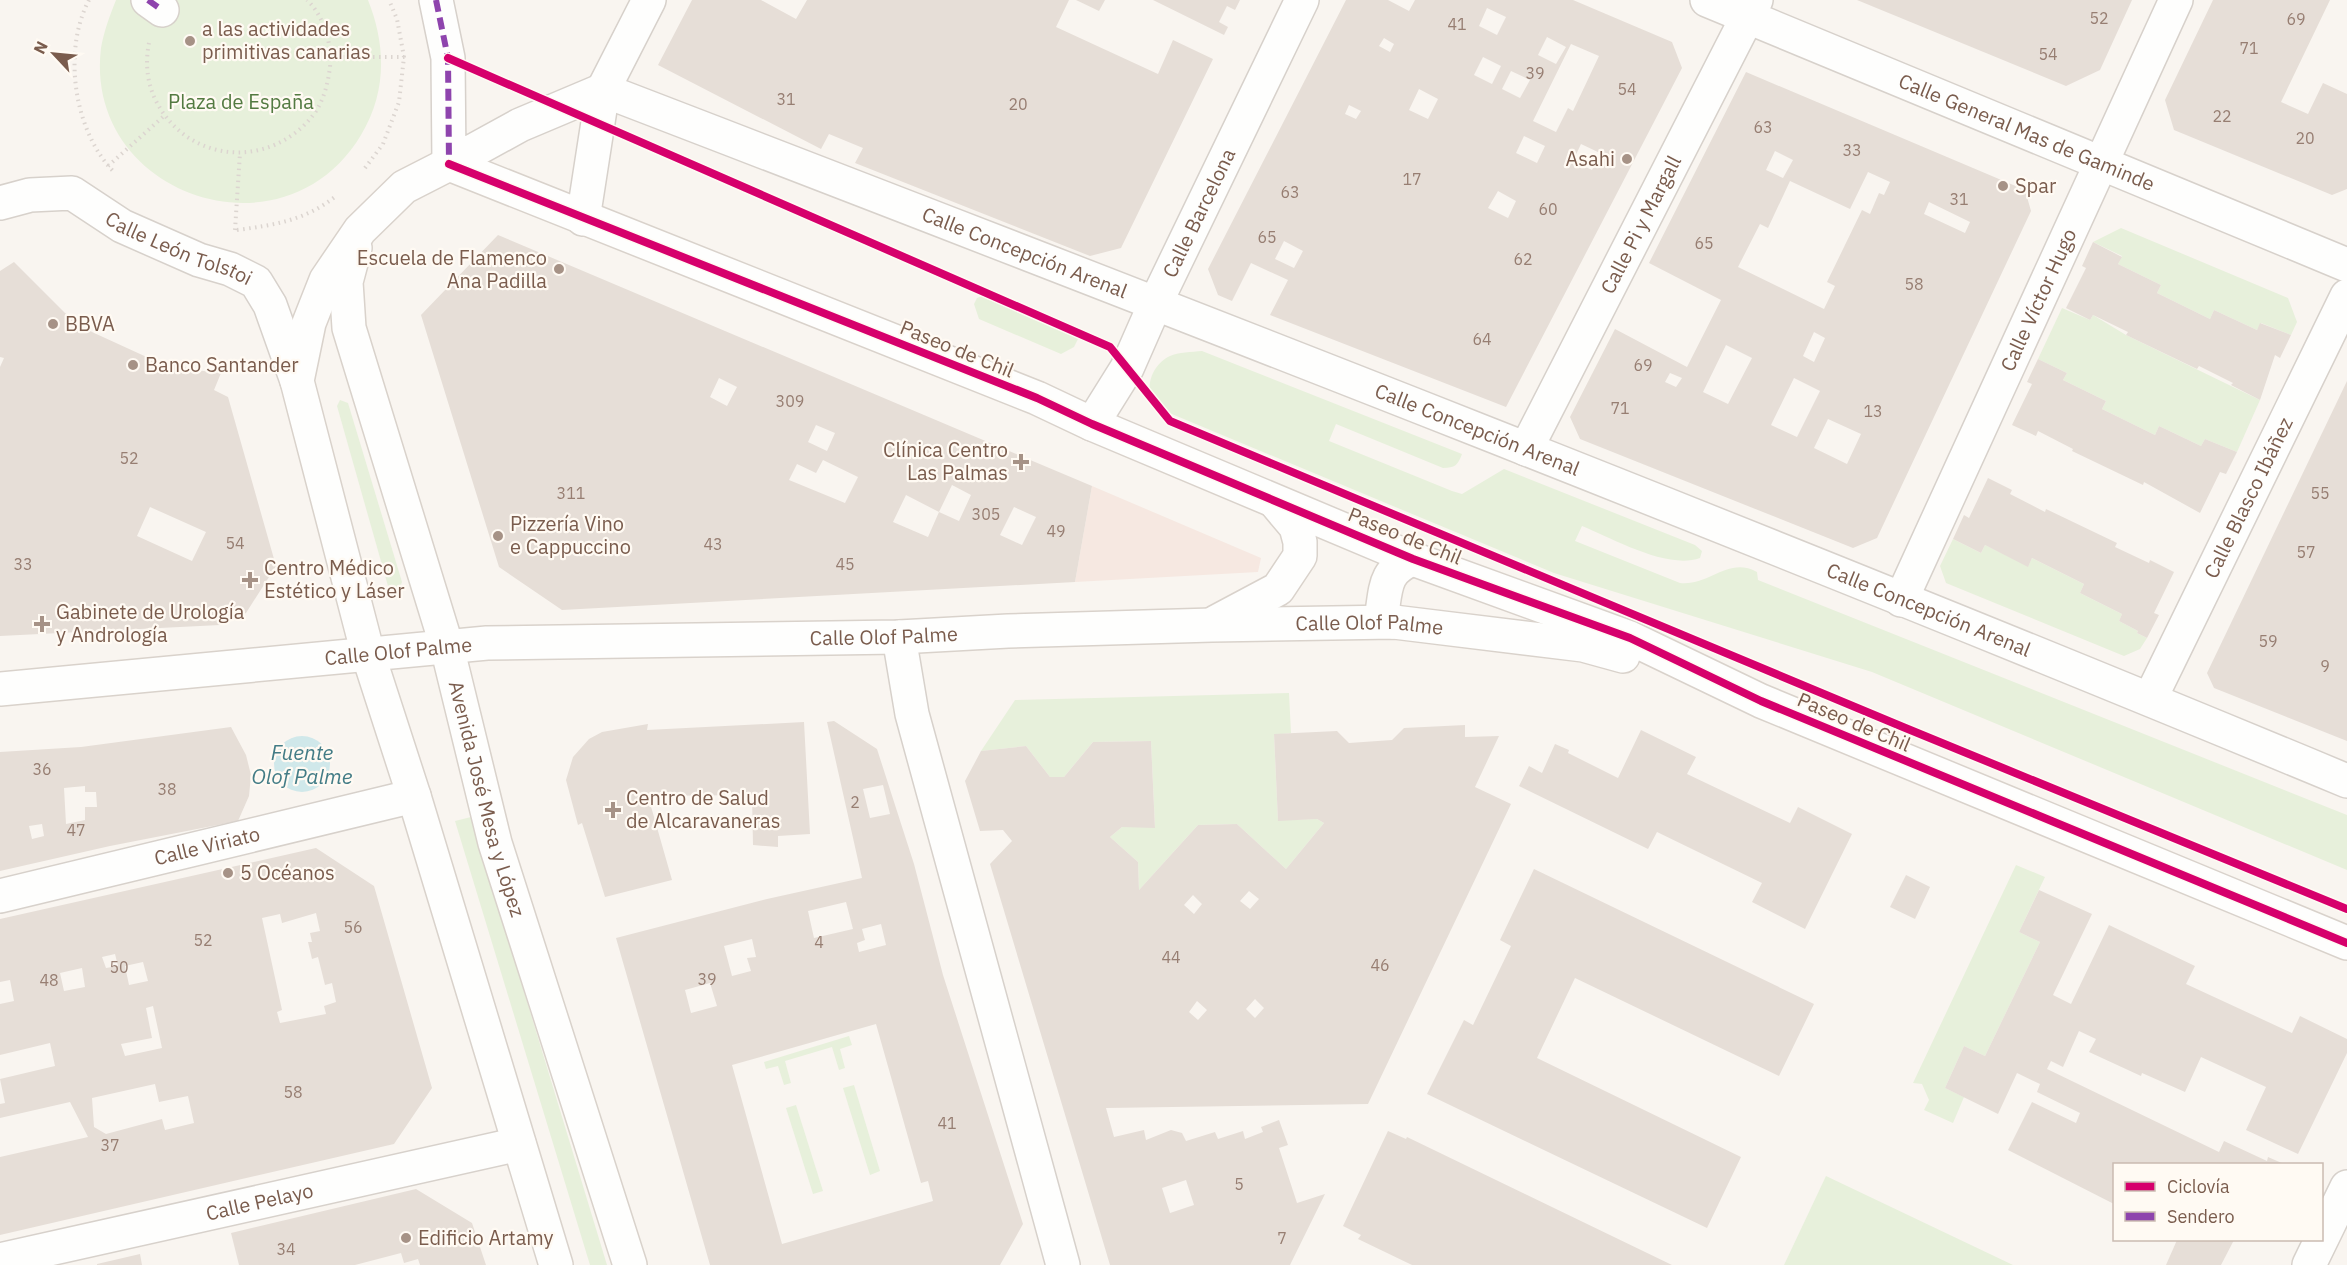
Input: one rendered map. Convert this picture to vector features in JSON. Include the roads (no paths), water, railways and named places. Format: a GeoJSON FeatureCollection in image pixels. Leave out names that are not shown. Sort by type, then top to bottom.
{"type":"FeatureCollection","features":[{"type":"Feature","properties":{"kind":"street"},"geometry":{"type":"LineString","coordinates":[[436,0],[448,58],[449,164]]}},
{"type":"Feature","properties":{"kind":"street"},"geometry":{"type":"LineString","coordinates":[[583,219],[603,90],[649,0]]}},
{"type":"Feature","properties":{"kind":"street","name":"Calle Barcelona"},"geometry":{"type":"LineString","coordinates":[[1092,424],[1127,368],[1156,302],[1302,0]]}},
{"type":"Feature","properties":{"kind":"street","name":"Calle General Mas de Gaminde"},"geometry":{"type":"LineString","coordinates":[[1707,0],[1752,8],[2102,163],[2347,265]]}},
{"type":"Feature","properties":{"kind":"street","name":"Calle Víctor Hugo"},"geometry":{"type":"LineString","coordinates":[[1901,600],[2176,0]]}},
{"type":"Feature","properties":{"kind":"street","name":"Calle Pi y Margall"},"geometry":{"type":"LineString","coordinates":[[1526,449],[1752,8]]}},
{"type":"Feature","properties":{"kind":"street"},"geometry":{"type":"LineString","coordinates":[[556,1265],[414,796],[368,654],[297,381],[309,323],[326,280],[360,230],[404,187],[520,125],[603,90]]}},
{"type":"Feature","properties":{"kind":"street","name":"Calle Concepción Arenal"},"geometry":{"type":"LineString","coordinates":[[603,90],[1156,302],[2150,699],[2347,781]]}},
{"type":"Feature","properties":{"kind":"street","name":"Paseo de Chil"},"geometry":{"type":"LineString","coordinates":[[449,164],[1037,398],[1092,424],[1413,559],[1630,638],[1761,701],[2347,944]]}},
{"type":"Feature","properties":{"kind":"street","name":"Calle León Tolstoi"},"geometry":{"type":"LineString","coordinates":[[0,203],[30,195],[72,193],[122,226],[199,260],[230,269],[256,282],[270,305],[297,381]]}},
{"type":"Feature","properties":{"kind":"street","name":"Avenida José Mesa y López"},"geometry":{"type":"LineString","coordinates":[[360,230],[345,282],[349,328],[447,647],[495,843],[630,1265]]}},
{"type":"Feature","properties":{"kind":"street","name":"Calle Blasco Ibáñez"},"geometry":{"type":"LineString","coordinates":[[2150,699],[2347,296]]}},
{"type":"Feature","properties":{"kind":"street"},"geometry":{"type":"LineString","coordinates":[[1212,625],[1278,589],[1300,556],[1300,542],[1296,527],[1275,502]]}},
{"type":"Feature","properties":{"kind":"street"},"geometry":{"type":"LineString","coordinates":[[1394,622],[1382,613],[1389,577],[1399,564],[1413,559]]}},
{"type":"Feature","properties":{"kind":"street","name":"Calle Olof Palme"},"geometry":{"type":"LineString","coordinates":[[0,689],[539,640],[899,637],[1008,631],[1394,622],[1583,645],[1615,653],[1761,701]]}},
{"type":"Feature","properties":{"kind":"street"},"geometry":{"type":"LineString","coordinates":[[899,637],[912,714],[1063,1265]]}},
{"type":"Feature","properties":{"kind":"street","name":"Calle Viriato"},"geometry":{"type":"LineString","coordinates":[[0,896],[414,796]]}},
{"type":"Feature","properties":{"kind":"street","name":"Calle Pelayo"},"geometry":{"type":"LineString","coordinates":[[0,1260],[519,1144]]}},
{"type":"Feature","properties":{"kind":"street"},"geometry":{"type":"LineString","coordinates":[[2323,1238],[2347,1187]]}},
{"type":"Feature","properties":{"kind":"street"},"geometry":{"type":"LineString","coordinates":[[2310,1265],[2321,1241]]}},
{"type":"Feature","properties":{"kind":"water","name":"Fuente Olof Palme"},"geometry":{"type":"Polygon","coordinates":[[[302,736],[317,741],[325,749],[330,764],[325,779],[317,787],[302,792],[287,787],[279,779],[274,764],[279,749],[287,741],[302,736]]]}},
{"type":"Feature","properties":{"kind":"place","name":"a las actividades primitivas canarias"},"geometry":{"type":"Point","coordinates":[190,41]}},
{"type":"Feature","properties":{"kind":"place","name":"Asahi"},"geometry":{"type":"Point","coordinates":[1627,159]}},
{"type":"Feature","properties":{"kind":"place","name":"Spar"},"geometry":{"type":"Point","coordinates":[2003,186]}},
{"type":"Feature","properties":{"kind":"place","name":"Escuela de Flamenco Ana Padilla"},"geometry":{"type":"Point","coordinates":[559,269]}},
{"type":"Feature","properties":{"kind":"place","name":"BBVA"},"geometry":{"type":"Point","coordinates":[53,324]}},
{"type":"Feature","properties":{"kind":"place","name":"Banco Santander"},"geometry":{"type":"Point","coordinates":[133,365]}},
{"type":"Feature","properties":{"kind":"place","name":"Clínica Centro Las Palmas"},"geometry":{"type":"Point","coordinates":[1021,462]}},
{"type":"Feature","properties":{"kind":"place","name":"Pizzería Vino e Cappuccino"},"geometry":{"type":"Point","coordinates":[498,536]}},
{"type":"Feature","properties":{"kind":"place","name":"Centro Médico Estético y Láser"},"geometry":{"type":"Point","coordinates":[250,580]}},
{"type":"Feature","properties":{"kind":"place","name":"Gabinete de Urología y Andrología"},"geometry":{"type":"Point","coordinates":[42,624]}},
{"type":"Feature","properties":{"kind":"place","name":"Centro de Salud de Alcaravaneras"},"geometry":{"type":"Point","coordinates":[613,810]}},
{"type":"Feature","properties":{"kind":"place","name":"5 Océanos"},"geometry":{"type":"Point","coordinates":[228,873]}},
{"type":"Feature","properties":{"kind":"place","name":"Edificio Artamy"},"geometry":{"type":"Point","coordinates":[406,1238]}},
{"type":"Feature","properties":{"kind":"park label","name":"Plaza de España"},"geometry":{"type":"Point","coordinates":[241,102]}}]}
